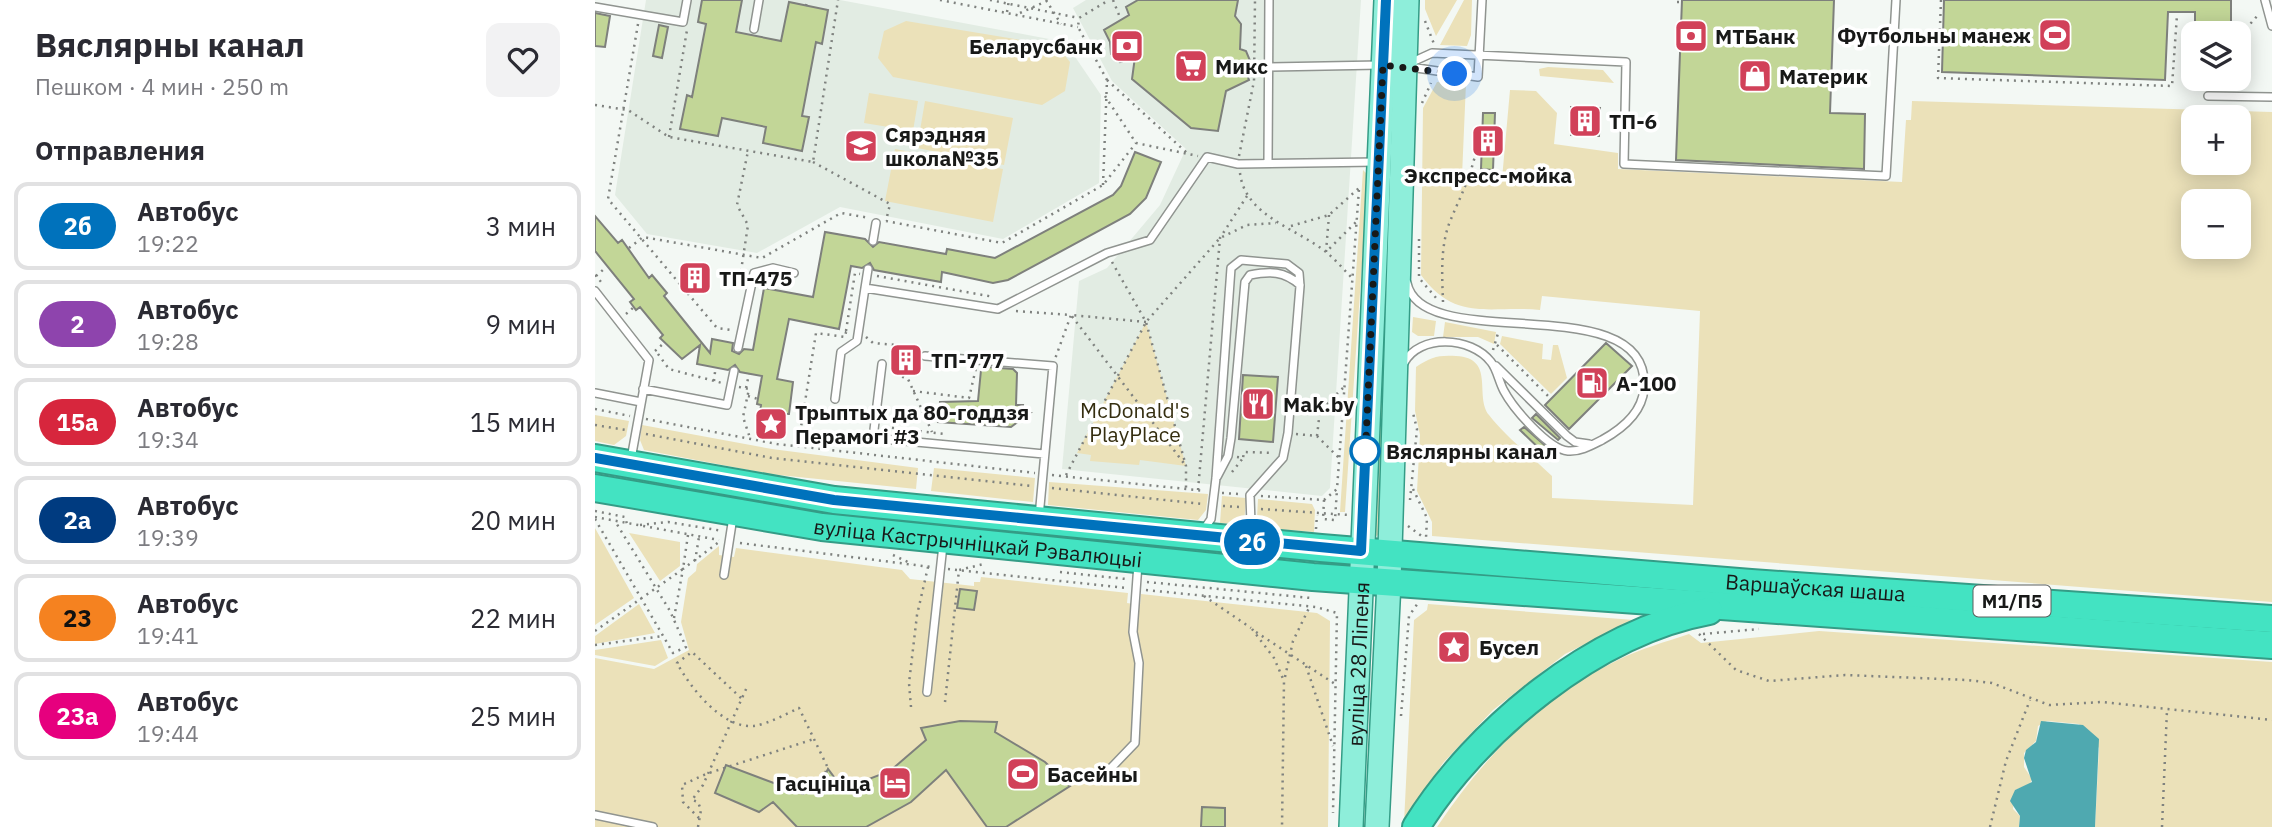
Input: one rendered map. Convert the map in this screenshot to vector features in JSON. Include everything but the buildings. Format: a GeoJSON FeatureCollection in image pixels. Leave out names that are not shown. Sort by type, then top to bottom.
{"type":"FeatureCollection","features":[{"type":"Feature","properties":{"kind":"highway","name":"вуліца Кастрычніцкай Рэвалюцыі"},"geometry":{"type":"LineString","coordinates":[[595,458],[834,500],[1361,551]]}},
{"type":"Feature","properties":{"kind":"highway","name":"вуліца Кастрычніцкай Рэвалюцыі"},"geometry":{"type":"LineString","coordinates":[[595,488],[734,513],[944,541],[1361,580]]}},
{"type":"Feature","properties":{"kind":"highway","name":"Варшаўская шаша"},"geometry":{"type":"LineString","coordinates":[[1361,551],[1765,584],[2272,619]]}},
{"type":"Feature","properties":{"kind":"highway","name":"Варшаўская шаша"},"geometry":{"type":"LineString","coordinates":[[1361,580],[2272,645]]}},
{"type":"Feature","properties":{"kind":"highway"},"geometry":{"type":"LineString","coordinates":[[1416,827],[1446,782],[1474,751],[1509,718],[1563,678],[1622,642],[1660,626],[1698,613],[1748,606]]}},
{"type":"Feature","properties":{"kind":"main road","name":"вуліца 28 Ліпеня"},"geometry":{"type":"LineString","coordinates":[[1377,827],[1389,582],[1393,430],[1409,229],[1386,0]]}},
{"type":"Feature","properties":{"kind":"main road","name":"вуліца 28 Ліпеня"},"geometry":{"type":"LineString","coordinates":[[1342,820],[1361,580],[1369,162],[1394,65],[1414,6]]}},
{"type":"Feature","properties":{"kind":"lane"},"geometry":{"type":"LineString","coordinates":[[595,7],[683,22],[687,0]]}},
{"type":"Feature","properties":{"kind":"lane"},"geometry":{"type":"LineString","coordinates":[[754,29],[759,0]]}},
{"type":"Feature","properties":{"kind":"lane"},"geometry":{"type":"LineString","coordinates":[[1268,163],[1269,0]]}},
{"type":"Feature","properties":{"kind":"lane"},"geometry":{"type":"LineString","coordinates":[[1269,67],[1394,65],[1478,77],[1482,0]]}},
{"type":"Feature","properties":{"kind":"lane"},"geometry":{"type":"LineString","coordinates":[[1394,65],[1432,53],[1626,62],[1624,164],[1886,176],[1896,0]]}},
{"type":"Feature","properties":{"kind":"lane"},"geometry":{"type":"LineString","coordinates":[[2265,0],[2272,26]]}},
{"type":"Feature","properties":{"kind":"lane"},"geometry":{"type":"LineString","coordinates":[[2207,96],[2272,97]]}},
{"type":"Feature","properties":{"kind":"lane"},"geometry":{"type":"LineString","coordinates":[[865,288],[998,310],[1107,253],[1150,240],[1207,157],[1238,164],[1369,162]]}},
{"type":"Feature","properties":{"kind":"lane"},"geometry":{"type":"LineString","coordinates":[[873,241],[875,221]]}},
{"type":"Feature","properties":{"kind":"lane"},"geometry":{"type":"LineString","coordinates":[[1409,229],[1407,285],[1412,297],[1422,305],[1441,312],[1500,323],[1597,332],[1619,342],[1635,357],[1643,375],[1641,404],[1622,428],[1598,442],[1573,451],[1552,445],[1509,399],[1490,360]]}},
{"type":"Feature","properties":{"kind":"lane"},"geometry":{"type":"LineString","coordinates":[[1196,536],[1211,519],[1231,268],[1241,260],[1287,264],[1299,273],[1300,286],[1288,433],[1283,458],[1250,495],[1249,508],[1254,533],[1262,543]]}},
{"type":"Feature","properties":{"kind":"lane"},"geometry":{"type":"LineString","coordinates":[[738,348],[754,273],[773,268],[794,273]]}},
{"type":"Feature","properties":{"kind":"lane"},"geometry":{"type":"LineString","coordinates":[[835,398],[841,352],[857,341],[868,269]]}},
{"type":"Feature","properties":{"kind":"lane"},"geometry":{"type":"LineString","coordinates":[[1216,478],[1228,456],[1231,439],[1245,282],[1250,275],[1265,272],[1290,276],[1300,286]]}},
{"type":"Feature","properties":{"kind":"lane"},"geometry":{"type":"LineString","coordinates":[[595,291],[649,359],[630,464]]}},
{"type":"Feature","properties":{"kind":"lane"},"geometry":{"type":"LineString","coordinates":[[1393,430],[1402,371],[1412,351],[1426,344],[1450,343],[1476,351],[1490,360],[1571,439],[1580,443],[1598,442]]}},
{"type":"Feature","properties":{"kind":"lane"},"geometry":{"type":"LineString","coordinates":[[925,356],[1053,366],[1039,521]]}},
{"type":"Feature","properties":{"kind":"lane"},"geometry":{"type":"LineString","coordinates":[[882,364],[873,438],[1044,454]]}},
{"type":"Feature","properties":{"kind":"lane"},"geometry":{"type":"LineString","coordinates":[[643,389],[727,405],[734,371]]}},
{"type":"Feature","properties":{"kind":"lane"},"geometry":{"type":"LineString","coordinates":[[595,393],[641,402]]}},
{"type":"Feature","properties":{"kind":"lane"},"geometry":{"type":"LineString","coordinates":[[724,575],[734,513]]}},
{"type":"Feature","properties":{"kind":"lane"},"geometry":{"type":"LineString","coordinates":[[927,692],[944,541]]}},
{"type":"Feature","properties":{"kind":"lane"},"geometry":{"type":"LineString","coordinates":[[1111,768],[1135,743],[1139,663],[1133,632],[1138,560]]}},
{"type":"Feature","properties":{"kind":"lane"},"geometry":{"type":"LineString","coordinates":[[595,815],[653,827]]}},
{"type":"Feature","properties":{"kind":"path"},"geometry":{"type":"LineString","coordinates":[[806,6],[807,0]]}},
{"type":"Feature","properties":{"kind":"path"},"geometry":{"type":"LineString","coordinates":[[813,162],[838,0]]}},
{"type":"Feature","properties":{"kind":"path"},"geometry":{"type":"LineString","coordinates":[[940,0],[1078,27]]}},
{"type":"Feature","properties":{"kind":"path"},"geometry":{"type":"LineString","coordinates":[[990,0],[1079,18],[1111,0],[1121,20]]}},
{"type":"Feature","properties":{"kind":"path"},"geometry":{"type":"LineString","coordinates":[[1017,14],[1047,0],[1061,24]]}},
{"type":"Feature","properties":{"kind":"path"},"geometry":{"type":"LineString","coordinates":[[1255,0],[1254,81],[1238,164],[1241,185],[1247,196],[1276,223]]}},
{"type":"Feature","properties":{"kind":"path"},"geometry":{"type":"LineString","coordinates":[[1941,0],[1938,78],[2172,86],[2177,15]]}},
{"type":"Feature","properties":{"kind":"path"},"geometry":{"type":"LineString","coordinates":[[1007,12],[1009,2]]}},
{"type":"Feature","properties":{"kind":"path"},"geometry":{"type":"LineString","coordinates":[[1677,2],[1682,2]]}},
{"type":"Feature","properties":{"kind":"path"},"geometry":{"type":"LineString","coordinates":[[1414,6],[1434,44]]}},
{"type":"Feature","properties":{"kind":"path"},"geometry":{"type":"LineString","coordinates":[[2251,23],[2261,12]]}},
{"type":"Feature","properties":{"kind":"path"},"geometry":{"type":"LineString","coordinates":[[640,15],[608,200],[643,237],[717,327],[743,332]]}},
{"type":"Feature","properties":{"kind":"path"},"geometry":{"type":"LineString","coordinates":[[1079,18],[1078,27],[1107,80],[1189,155]]}},
{"type":"Feature","properties":{"kind":"path"},"geometry":{"type":"LineString","coordinates":[[669,137],[688,26],[683,22]]}},
{"type":"Feature","properties":{"kind":"path"},"geometry":{"type":"LineString","coordinates":[[1103,186],[1107,80]]}},
{"type":"Feature","properties":{"kind":"path"},"geometry":{"type":"LineString","coordinates":[[1419,108],[1431,83]]}},
{"type":"Feature","properties":{"kind":"path"},"geometry":{"type":"LineString","coordinates":[[1105,96],[1136,143],[1207,157]]}},
{"type":"Feature","properties":{"kind":"path"},"geometry":{"type":"LineString","coordinates":[[595,105],[624,109],[669,137],[813,162],[890,204],[886,221],[1002,243],[1103,186],[1136,143]]}},
{"type":"Feature","properties":{"kind":"path"},"geometry":{"type":"LineString","coordinates":[[741,271],[748,225],[737,205],[748,151]]}},
{"type":"Feature","properties":{"kind":"path"},"geometry":{"type":"LineString","coordinates":[[1409,229],[1419,278],[1443,305],[1442,267],[1450,220],[1466,191],[1475,156]]}},
{"type":"Feature","properties":{"kind":"path"},"geometry":{"type":"LineString","coordinates":[[1324,500],[1323,519],[1335,520],[1359,188],[1369,162]]}},
{"type":"Feature","properties":{"kind":"path"},"geometry":{"type":"LineString","coordinates":[[1289,226],[1329,215],[1359,188]]}},
{"type":"Feature","properties":{"kind":"path"},"geometry":{"type":"LineString","coordinates":[[1065,476],[1146,322],[1220,239],[1247,196]]}},
{"type":"Feature","properties":{"kind":"path"},"geometry":{"type":"LineString","coordinates":[[629,248],[643,237],[762,258],[841,214],[875,221]]}},
{"type":"Feature","properties":{"kind":"path"},"geometry":{"type":"LineString","coordinates":[[1326,252],[1329,215]]}},
{"type":"Feature","properties":{"kind":"path"},"geometry":{"type":"LineString","coordinates":[[1326,252],[1357,221]]}},
{"type":"Feature","properties":{"kind":"path"},"geometry":{"type":"LineString","coordinates":[[1220,239],[1247,225],[1276,223],[1289,226],[1326,252],[1353,279]]}},
{"type":"Feature","properties":{"kind":"path"},"geometry":{"type":"LineString","coordinates":[[1198,490],[1220,239]]}},
{"type":"Feature","properties":{"kind":"path"},"geometry":{"type":"LineString","coordinates":[[1107,253],[1146,322],[1186,466],[1186,489]]}},
{"type":"Feature","properties":{"kind":"path"},"geometry":{"type":"LineString","coordinates":[[603,285],[595,275],[604,269]]}},
{"type":"Feature","properties":{"kind":"path"},"geometry":{"type":"LineString","coordinates":[[618,304],[633,323]]}},
{"type":"Feature","properties":{"kind":"path"},"geometry":{"type":"LineString","coordinates":[[626,314],[634,307]]}},
{"type":"Feature","properties":{"kind":"path"},"geometry":{"type":"LineString","coordinates":[[998,310],[1146,322]]}},
{"type":"Feature","properties":{"kind":"path"},"geometry":{"type":"LineString","coordinates":[[1053,366],[1071,315]]}},
{"type":"Feature","properties":{"kind":"path"},"geometry":{"type":"LineString","coordinates":[[1071,315],[1186,466]]}},
{"type":"Feature","properties":{"kind":"path"},"geometry":{"type":"LineString","coordinates":[[1490,360],[1497,345],[1500,323]]}},
{"type":"Feature","properties":{"kind":"path"},"geometry":{"type":"LineString","coordinates":[[797,446],[816,333],[845,337],[846,332],[858,333],[873,343],[897,345],[895,374],[908,379],[932,432]]}},
{"type":"Feature","properties":{"kind":"path"},"geometry":{"type":"LineString","coordinates":[[664,343],[655,351],[670,369],[746,388]]}},
{"type":"Feature","properties":{"kind":"path"},"geometry":{"type":"LineString","coordinates":[[1497,345],[1549,397]]}},
{"type":"Feature","properties":{"kind":"path"},"geometry":{"type":"LineString","coordinates":[[913,391],[969,398],[978,359]]}},
{"type":"Feature","properties":{"kind":"path"},"geometry":{"type":"LineString","coordinates":[[714,381],[715,372]]}},
{"type":"Feature","properties":{"kind":"path"},"geometry":{"type":"LineString","coordinates":[[749,374],[743,417],[751,439]]}},
{"type":"Feature","properties":{"kind":"path"},"geometry":{"type":"LineString","coordinates":[[1317,436],[1320,410],[1344,387]]}},
{"type":"Feature","properties":{"kind":"path"},"geometry":{"type":"LineString","coordinates":[[747,396],[758,398]]}},
{"type":"Feature","properties":{"kind":"path"},"geometry":{"type":"LineString","coordinates":[[595,409],[797,446],[1043,474],[1213,492],[1324,500],[1337,489]]}},
{"type":"Feature","properties":{"kind":"path"},"geometry":{"type":"LineString","coordinates":[[1409,509],[1417,429],[1412,409]]}},
{"type":"Feature","properties":{"kind":"path"},"geometry":{"type":"LineString","coordinates":[[595,425],[772,458],[1212,505],[1323,514]]}},
{"type":"Feature","properties":{"kind":"path"},"geometry":{"type":"LineString","coordinates":[[1226,479],[1243,458]]}},
{"type":"Feature","properties":{"kind":"path"},"geometry":{"type":"LineString","coordinates":[[1224,493],[1225,486]]}},
{"type":"Feature","properties":{"kind":"path"},"geometry":{"type":"LineString","coordinates":[[1406,519],[1406,525],[1426,538],[1427,518],[1413,488]]}},
{"type":"Feature","properties":{"kind":"path"},"geometry":{"type":"LineString","coordinates":[[595,511],[625,517],[627,524]]}},
{"type":"Feature","properties":{"kind":"path"},"geometry":{"type":"LineString","coordinates":[[595,518],[673,653],[686,647],[656,589],[615,521]]}},
{"type":"Feature","properties":{"kind":"path"},"geometry":{"type":"LineString","coordinates":[[595,518],[721,541],[595,631]]}},
{"type":"Feature","properties":{"kind":"path"},"geometry":{"type":"LineString","coordinates":[[674,622],[688,535]]}},
{"type":"Feature","properties":{"kind":"path"},"geometry":{"type":"LineString","coordinates":[[694,561],[699,537]]}},
{"type":"Feature","properties":{"kind":"path"},"geometry":{"type":"LineString","coordinates":[[730,542],[940,569],[1310,607],[1337,613],[1334,749],[1342,820]]}},
{"type":"Feature","properties":{"kind":"path"},"geometry":{"type":"LineString","coordinates":[[911,707],[909,683],[917,615],[928,567]]}},
{"type":"Feature","properties":{"kind":"path"},"geometry":{"type":"LineString","coordinates":[[945,702],[959,570]]}},
{"type":"Feature","properties":{"kind":"path"},"geometry":{"type":"LineString","coordinates":[[1202,595],[1335,684]]}},
{"type":"Feature","properties":{"kind":"path"},"geometry":{"type":"LineString","coordinates":[[1401,718],[1409,617],[1420,599]]}},
{"type":"Feature","properties":{"kind":"path"},"geometry":{"type":"LineString","coordinates":[[1282,827],[1284,681],[1289,655],[1310,607]]}},
{"type":"Feature","properties":{"kind":"path"},"geometry":{"type":"LineString","coordinates":[[1252,629],[1274,658],[1284,681]]}},
{"type":"Feature","properties":{"kind":"path"},"geometry":{"type":"LineString","coordinates":[[1699,634],[1735,670],[1758,679],[1780,681],[1845,675],[1967,680],[1992,683],[2030,699],[2058,706],[2102,702],[2272,720]]}},
{"type":"Feature","properties":{"kind":"path"},"geometry":{"type":"LineString","coordinates":[[595,645],[663,636]]}},
{"type":"Feature","properties":{"kind":"path"},"geometry":{"type":"LineString","coordinates":[[741,698],[692,652],[677,663],[685,677],[731,721],[753,726],[799,708],[827,766],[825,775]]}},
{"type":"Feature","properties":{"kind":"path"},"geometry":{"type":"LineString","coordinates":[[1305,666],[1334,749]]}},
{"type":"Feature","properties":{"kind":"path"},"geometry":{"type":"LineString","coordinates":[[698,827],[698,802],[692,800],[703,785],[747,687]]}},
{"type":"Feature","properties":{"kind":"path"},"geometry":{"type":"LineString","coordinates":[[1990,827],[2006,761],[2030,699]]}},
{"type":"Feature","properties":{"kind":"path"},"geometry":{"type":"LineString","coordinates":[[2162,827],[2167,710]]}},
{"type":"Feature","properties":{"kind":"path"},"geometry":{"type":"LineString","coordinates":[[699,818],[683,802],[680,790],[682,785],[706,774],[814,739]]}},
{"type":"Feature","properties":{"kind":"shaded area","name":"Сярэдняя школа№35"},"geometry":{"type":"Polygon","coordinates":[[[646,0],[840,0],[1065,42],[1101,95],[1099,183],[1003,239],[840,207],[757,253],[647,234],[615,195],[646,0]]]}},
{"type":"Feature","properties":{"kind":"shaded area"},"geometry":{"type":"Polygon","coordinates":[[[1086,0],[1361,0],[1330,488],[1322,496],[1062,469],[1079,281],[1107,268],[1160,205],[1186,149],[1112,81],[1073,8],[1086,0]]]}},
{"type":"Feature","properties":{"kind":"green space"},"geometry":{"type":"Polygon","coordinates":[[[1425,0],[1457,0],[1436,36],[1425,9],[1425,0]]]}},
{"type":"Feature","properties":{"kind":"green space"},"geometry":{"type":"Polygon","coordinates":[[[1464,0],[1472,0],[1471,35],[1467,46],[1440,45],[1464,0]]]}},
{"type":"Feature","properties":{"kind":"green space"},"geometry":{"type":"Polygon","coordinates":[[[906,21],[1057,46],[1070,62],[1065,91],[1042,105],[893,77],[878,58],[884,31],[906,21]]]}},
{"type":"Feature","properties":{"kind":"green space"},"geometry":{"type":"Polygon","coordinates":[[[1548,67],[1603,70],[1614,83],[1540,76],[1539,69],[1548,67]]]}},
{"type":"Feature","properties":{"kind":"green space"},"geometry":{"type":"Polygon","coordinates":[[[1437,82],[1466,83],[1462,176],[1502,179],[1510,90],[1536,91],[1557,113],[1554,144],[1618,153],[1618,169],[1902,182],[1906,120],[1911,120],[1912,101],[2181,109],[2181,175],[2251,175],[2251,111],[2272,112],[2272,602],[1432,536],[1432,522],[1417,491],[1420,435],[1415,411],[1416,367],[1439,356],[1468,358],[1476,363],[1489,415],[1552,476],[1552,498],[1693,505],[1700,311],[1542,296],[1540,310],[1475,309],[1447,300],[1421,275],[1423,108],[1437,82]]]}},
{"type":"Feature","properties":{"kind":"green space"},"geometry":{"type":"Polygon","coordinates":[[[869,93],[918,101],[913,131],[864,123],[869,93]]]}},
{"type":"Feature","properties":{"kind":"green space"},"geometry":{"type":"Polygon","coordinates":[[[925,101],[1013,118],[1004,165],[917,148],[925,101]]]}},
{"type":"Feature","properties":{"kind":"green space"},"geometry":{"type":"Polygon","coordinates":[[[895,149],[1003,169],[993,222],[885,201],[895,149]]]}},
{"type":"Feature","properties":{"kind":"green space"},"geometry":{"type":"Polygon","coordinates":[[[1387,155],[1393,193],[1379,534],[1375,537],[1370,534],[1387,155]]]}},
{"type":"Feature","properties":{"kind":"green space"},"geometry":{"type":"Polygon","coordinates":[[[1363,170],[1368,175],[1345,512],[1340,512],[1363,170]]]}},
{"type":"Feature","properties":{"kind":"green space"},"geometry":{"type":"Polygon","coordinates":[[[1413,317],[1436,321],[1434,336],[1418,336],[1412,332],[1413,317]]]}},
{"type":"Feature","properties":{"kind":"green space","name":"McDonald's PlayPlace"},"geometry":{"type":"Polygon","coordinates":[[[1146,322],[1186,466],[1140,460],[1139,465],[1090,461],[1091,455],[1077,453],[1146,322]]]}},
{"type":"Feature","properties":{"kind":"green space"},"geometry":{"type":"Polygon","coordinates":[[[1445,322],[1496,332],[1494,344],[1478,337],[1443,337],[1445,322]]]}},
{"type":"Feature","properties":{"kind":"green space"},"geometry":{"type":"Polygon","coordinates":[[[1502,336],[1543,344],[1542,359],[1551,360],[1553,345],[1558,345],[1567,378],[1551,394],[1500,344],[1502,336]]]}},
{"type":"Feature","properties":{"kind":"green space"},"geometry":{"type":"Polygon","coordinates":[[[595,415],[629,421],[626,436],[614,445],[595,441],[595,415]]]}},
{"type":"Feature","properties":{"kind":"green space"},"geometry":{"type":"Polygon","coordinates":[[[642,425],[772,449],[918,468],[916,489],[769,474],[644,450],[640,440],[642,425]]]}},
{"type":"Feature","properties":{"kind":"green space"},"geometry":{"type":"Polygon","coordinates":[[[934,468],[1035,478],[1033,502],[931,491],[934,468]]]}},
{"type":"Feature","properties":{"kind":"green space"},"geometry":{"type":"Polygon","coordinates":[[[1049,482],[1208,494],[1206,510],[1198,520],[1048,505],[1049,482]]]}},
{"type":"Feature","properties":{"kind":"green space"},"geometry":{"type":"Polygon","coordinates":[[[1222,496],[1246,498],[1244,525],[1220,523],[1222,496]]]}},
{"type":"Feature","properties":{"kind":"green space"},"geometry":{"type":"Polygon","coordinates":[[[1258,499],[1312,504],[1315,510],[1314,532],[1265,528],[1257,518],[1258,499]]]}},
{"type":"Feature","properties":{"kind":"green space"},"geometry":{"type":"Polygon","coordinates":[[[595,528],[634,598],[595,625],[595,528]]]}},
{"type":"Feature","properties":{"kind":"green space"},"geometry":{"type":"Polygon","coordinates":[[[629,533],[680,542],[680,566],[660,581],[629,533]]]}},
{"type":"Feature","properties":{"kind":"green space"},"geometry":{"type":"Polygon","coordinates":[[[719,546],[719,555],[734,557],[736,548],[902,570],[910,579],[974,586],[974,582],[980,582],[981,577],[1128,593],[1127,603],[1140,605],[1141,594],[1317,613],[1330,621],[1328,827],[595,827],[595,658],[654,669],[689,650],[681,622],[688,578],[696,571],[697,564],[719,546]]]}},
{"type":"Feature","properties":{"kind":"green space"},"geometry":{"type":"Polygon","coordinates":[[[639,604],[655,633],[595,644],[595,636],[639,604]]]}},
{"type":"Feature","properties":{"kind":"green space"},"geometry":{"type":"Polygon","coordinates":[[[1428,604],[1634,620],[1565,654],[1493,710],[1443,763],[1404,823],[1414,620],[1427,610],[1428,604]]]}},
{"type":"Feature","properties":{"kind":"green space"},"geometry":{"type":"Polygon","coordinates":[[[1819,631],[2272,662],[2272,827],[2095,827],[2099,748],[2079,724],[2047,721],[2038,726],[2036,741],[2024,753],[2024,767],[2032,779],[2030,784],[2015,790],[2013,809],[2020,816],[2019,827],[1437,827],[1474,777],[1516,731],[1564,692],[1618,660],[1689,634],[1701,643],[1819,631]]]}},
{"type":"Feature","properties":{"kind":"green space"},"geometry":{"type":"Polygon","coordinates":[[[661,640],[668,658],[655,666],[595,655],[595,650],[661,640]]]}},
{"type":"Feature","properties":{"kind":"water"},"geometry":{"type":"Polygon","coordinates":[[[2041,721],[2083,725],[2099,739],[2095,827],[2019,827],[2020,816],[2010,801],[2015,790],[2032,782],[2024,758],[2026,750],[2036,742],[2041,721]]]}},
{"type":"Feature","properties":{"kind":"bus line","name":"2б"},"geometry":{"type":"LineString","coordinates":[[595,458],[834,500],[1361,551],[1386,0]]}},
{"type":"Feature","properties":{"kind":"place","name":"Футбольны манеж"},"geometry":{"type":"Point","coordinates":[2055,35]}},
{"type":"Feature","properties":{"kind":"place","name":"МТБанк"},"geometry":{"type":"Point","coordinates":[1691,36]}},
{"type":"Feature","properties":{"kind":"place","name":"Беларусбанк"},"geometry":{"type":"Point","coordinates":[1127,46]}},
{"type":"Feature","properties":{"kind":"place","name":"Микс"},"geometry":{"type":"Point","coordinates":[1191,66]}},
{"type":"Feature","properties":{"kind":"place","name":"Материк"},"geometry":{"type":"Point","coordinates":[1755,76]}},
{"type":"Feature","properties":{"kind":"place","name":"ТП-6"},"geometry":{"type":"Point","coordinates":[1585,121]}},
{"type":"Feature","properties":{"kind":"place","name":"Экспресс-мойка"},"geometry":{"type":"Point","coordinates":[1488,141]}},
{"type":"Feature","properties":{"kind":"place","name":"Сярэдняя школа№35"},"geometry":{"type":"Point","coordinates":[861,146]}},
{"type":"Feature","properties":{"kind":"place","name":"ТП-475"},"geometry":{"type":"Point","coordinates":[695,278]}},
{"type":"Feature","properties":{"kind":"place","name":"ТП-777"},"geometry":{"type":"Point","coordinates":[906,360]}},
{"type":"Feature","properties":{"kind":"place","name":"А-100"},"geometry":{"type":"Point","coordinates":[1592,383]}},
{"type":"Feature","properties":{"kind":"place","name":"Mak.by"},"geometry":{"type":"Point","coordinates":[1258,404]}},
{"type":"Feature","properties":{"kind":"place","name":"Трыптых да 80-годдзя Перамогі #3"},"geometry":{"type":"Point","coordinates":[771,424]}},
{"type":"Feature","properties":{"kind":"place","name":"Вяслярны канал"},"geometry":{"type":"Point","coordinates":[1365,451]}},
{"type":"Feature","properties":{"kind":"place","name":"Бусел"},"geometry":{"type":"Point","coordinates":[1454,647]}},
{"type":"Feature","properties":{"kind":"place","name":"Басейны"},"geometry":{"type":"Point","coordinates":[1023,774]}},
{"type":"Feature","properties":{"kind":"place","name":"Гасцініца"},"geometry":{"type":"Point","coordinates":[895,783]}},
{"type":"Feature","properties":{"kind":"route"},"geometry":{"type":"LineString","coordinates":[[1365,451],[1365,462],[1383,65],[1455,74]]}}]}
